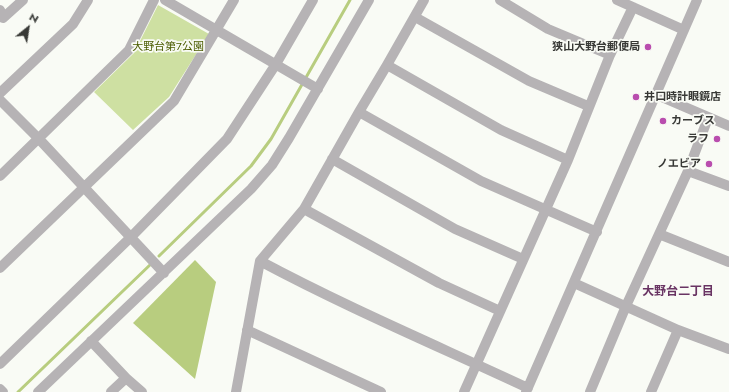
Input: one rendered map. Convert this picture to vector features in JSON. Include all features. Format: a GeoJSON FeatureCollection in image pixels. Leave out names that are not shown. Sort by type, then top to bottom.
{"type":"FeatureCollection","features":[{"type":"Feature","properties":{"kind":"street"},"geometry":{"type":"LineString","coordinates":[[1,16],[23,0]]}},
{"type":"Feature","properties":{"kind":"street"},"geometry":{"type":"LineString","coordinates":[[0,94],[73,24],[88,0]]}},
{"type":"Feature","properties":{"kind":"street"},"geometry":{"type":"LineString","coordinates":[[0,176],[129,50],[154,0]]}},
{"type":"Feature","properties":{"kind":"street"},"geometry":{"type":"LineString","coordinates":[[166,0],[318,88]]}},
{"type":"Feature","properties":{"kind":"street"},"geometry":{"type":"LineString","coordinates":[[0,268],[174,101],[234,0]]}},
{"type":"Feature","properties":{"kind":"street"},"geometry":{"type":"LineString","coordinates":[[0,364],[131,237],[227,139],[276,64],[313,0]]}},
{"type":"Feature","properties":{"kind":"street"},"geometry":{"type":"LineString","coordinates":[[38,392],[251,189],[272,165],[369,0]]}},
{"type":"Feature","properties":{"kind":"street"},"geometry":{"type":"LineString","coordinates":[[236,392],[260,261],[304,209],[358,112],[387,66],[424,0]]}},
{"type":"Feature","properties":{"kind":"street"},"geometry":{"type":"LineString","coordinates":[[500,0],[548,28],[610,55]]}},
{"type":"Feature","properties":{"kind":"street"},"geometry":{"type":"LineString","coordinates":[[617,0],[684,30]]}},
{"type":"Feature","properties":{"kind":"street"},"geometry":{"type":"LineString","coordinates":[[260,261],[354,309],[475,364],[527,390],[697,0]]}},
{"type":"Feature","properties":{"kind":"street"},"geometry":{"type":"LineString","coordinates":[[464,392],[475,364],[568,160],[588,106],[633,7]]}},
{"type":"Feature","properties":{"kind":"street"},"geometry":{"type":"LineString","coordinates":[[415,17],[529,81],[588,106]]}},
{"type":"Feature","properties":{"kind":"street"},"geometry":{"type":"LineString","coordinates":[[387,66],[502,130],[568,160]]}},
{"type":"Feature","properties":{"kind":"street"},"geometry":{"type":"LineString","coordinates":[[656,96],[729,126]]}},
{"type":"Feature","properties":{"kind":"street"},"geometry":{"type":"LineString","coordinates":[[0,100],[39,139],[164,273]]}},
{"type":"Feature","properties":{"kind":"street"},"geometry":{"type":"LineString","coordinates":[[358,112],[481,181],[597,232]]}},
{"type":"Feature","properties":{"kind":"street"},"geometry":{"type":"LineString","coordinates":[[590,392],[626,306],[688,171],[708,118]]}},
{"type":"Feature","properties":{"kind":"street"},"geometry":{"type":"LineString","coordinates":[[332,159],[455,229],[523,259]]}},
{"type":"Feature","properties":{"kind":"street"},"geometry":{"type":"LineString","coordinates":[[688,171],[729,186]]}},
{"type":"Feature","properties":{"kind":"street"},"geometry":{"type":"LineString","coordinates":[[304,209],[439,283],[500,311]]}},
{"type":"Feature","properties":{"kind":"street"},"geometry":{"type":"LineString","coordinates":[[659,234],[729,262]]}},
{"type":"Feature","properties":{"kind":"street"},"geometry":{"type":"LineString","coordinates":[[574,282],[678,330],[729,349]]}},
{"type":"Feature","properties":{"kind":"street"},"geometry":{"type":"LineString","coordinates":[[247,330],[381,392]]}},
{"type":"Feature","properties":{"kind":"street"},"geometry":{"type":"LineString","coordinates":[[652,392],[678,330]]}},
{"type":"Feature","properties":{"kind":"street"},"geometry":{"type":"LineString","coordinates":[[91,341],[126,378],[142,392]]}},
{"type":"Feature","properties":{"kind":"street"},"geometry":{"type":"LineString","coordinates":[[111,392],[126,378]]}},
{"type":"Feature","properties":{"kind":"street"},"geometry":{"type":"LineString","coordinates":[[0,389],[3,392]]}},
{"type":"Feature","properties":{"kind":"green space","name":"大野台第7公園"},"geometry":{"type":"Polygon","coordinates":[[[158,5],[209,34],[169,97],[133,130],[94,92],[134,53],[158,5]]]}},
{"type":"Feature","properties":{"kind":"shaded area"},"geometry":{"type":"Polygon","coordinates":[[[195,260],[216,282],[195,379],[133,323],[195,260]]]}},
{"type":"Feature","properties":{"kind":"waterway"},"geometry":{"type":"LineString","coordinates":[[159,256],[251,166],[271,139],[350,0]]}},
{"type":"Feature","properties":{"kind":"waterway"},"geometry":{"type":"LineString","coordinates":[[18,392],[152,263]]}},
{"type":"Feature","properties":{"kind":"place","name":"狭山大野台郵便局"},"geometry":{"type":"Point","coordinates":[648,47]}},
{"type":"Feature","properties":{"kind":"place","name":"井口時計眼鏡店"},"geometry":{"type":"Point","coordinates":[636,97]}},
{"type":"Feature","properties":{"kind":"place","name":"カーブス"},"geometry":{"type":"Point","coordinates":[663,121]}},
{"type":"Feature","properties":{"kind":"place","name":"ラフ"},"geometry":{"type":"Point","coordinates":[717,139]}},
{"type":"Feature","properties":{"kind":"place","name":"ノエビア"},"geometry":{"type":"Point","coordinates":[709,164]}},
{"type":"Feature","properties":{"kind":"district","name":"大野台二丁目"},"geometry":{"type":"Point","coordinates":[678,292]}}]}
